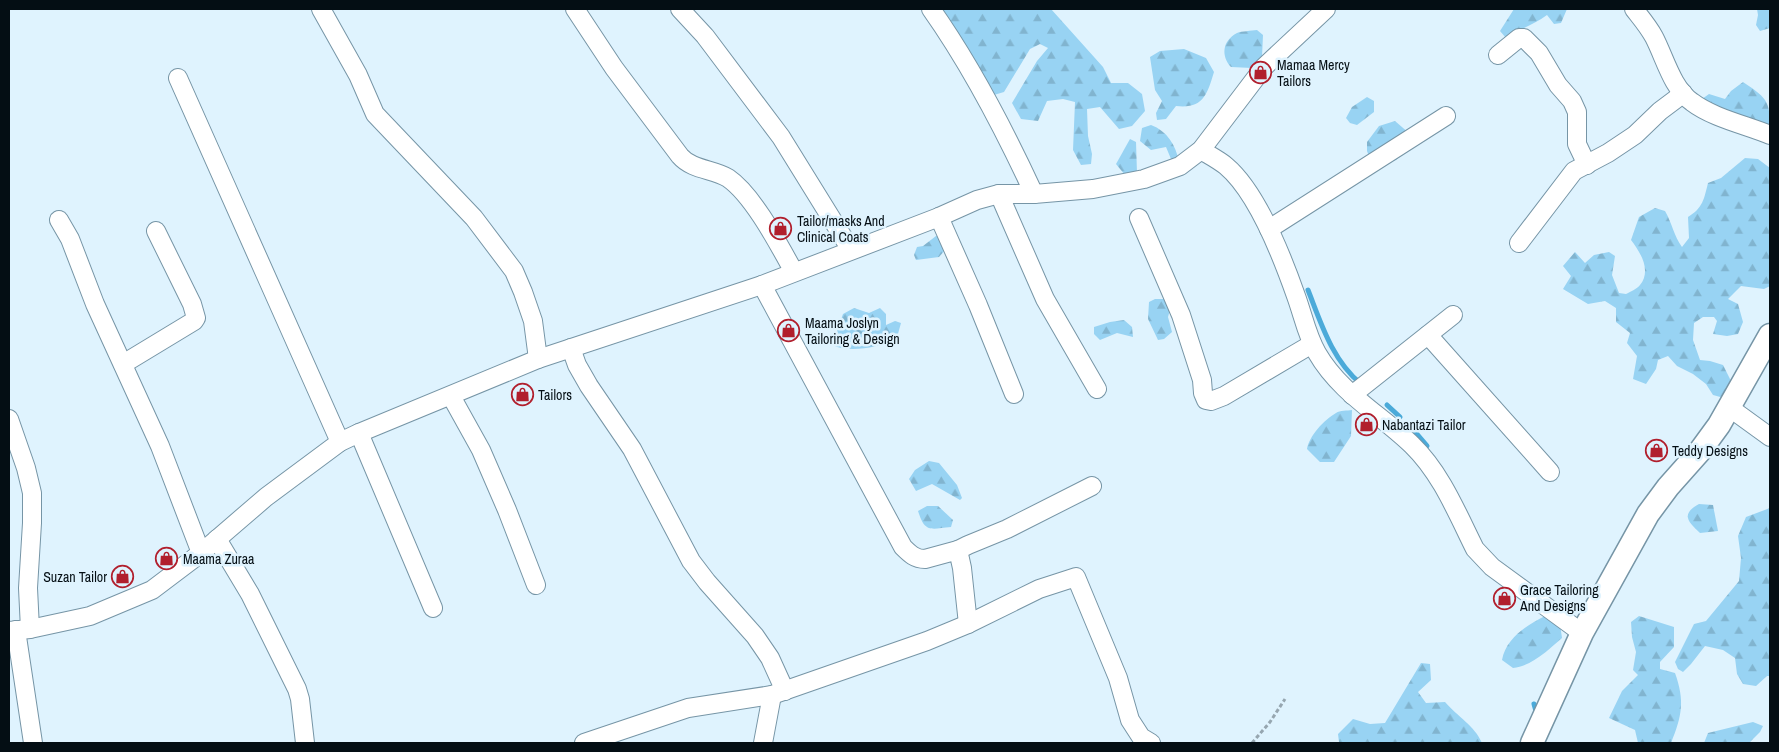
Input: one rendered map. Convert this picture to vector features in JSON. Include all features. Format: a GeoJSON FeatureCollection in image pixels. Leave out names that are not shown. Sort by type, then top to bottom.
{"type":"FeatureCollection","features":[{"type":"Feature","properties":{"kind":"street"},"geometry":{"type":"LineString","coordinates":[[321,9],[358,76],[375,114],[474,218],[514,271],[533,321],[538,359]]}},
{"type":"Feature","properties":{"kind":"street"},"geometry":{"type":"LineString","coordinates":[[575,9],[614,68],[680,156],[690,164],[720,174],[738,187],[766,223],[794,272]]}},
{"type":"Feature","properties":{"kind":"street"},"geometry":{"type":"LineString","coordinates":[[680,9],[705,36],[781,136],[851,250]]}},
{"type":"Feature","properties":{"kind":"street"},"geometry":{"type":"LineString","coordinates":[[930,9],[956,44],[995,112],[1034,194]]}},
{"type":"Feature","properties":{"kind":"street"},"geometry":{"type":"LineString","coordinates":[[18,630],[90,616],[152,590],[217,540],[266,496],[340,442],[359,432],[538,359],[762,285],[939,217],[977,200],[1000,194],[1034,194],[1094,189],[1144,179],[1180,166],[1201,150],[1264,67],[1326,9]]}},
{"type":"Feature","properties":{"kind":"street"},"geometry":{"type":"LineString","coordinates":[[1634,9],[1648,27],[1672,76],[1693,103],[1708,111],[1770,135]]}},
{"type":"Feature","properties":{"kind":"street"},"geometry":{"type":"LineString","coordinates":[[1498,55],[1519,38],[1524,38],[1539,52],[1558,85],[1572,101],[1577,112],[1577,144],[1587,165]]}},
{"type":"Feature","properties":{"kind":"street"},"geometry":{"type":"LineString","coordinates":[[178,78],[340,442]]}},
{"type":"Feature","properties":{"kind":"street"},"geometry":{"type":"LineString","coordinates":[[1518,243],[1574,171],[1635,135],[1660,110],[1683,92]]}},
{"type":"Feature","properties":{"kind":"street"},"geometry":{"type":"LineString","coordinates":[[1269,229],[1446,116]]}},
{"type":"Feature","properties":{"kind":"street"},"geometry":{"type":"LineString","coordinates":[[1201,150],[1226,166],[1254,204],[1269,229],[1290,279],[1312,344],[1332,374],[1352,396],[1401,435],[1423,456],[1443,486],[1475,548],[1486,562],[1582,633]]}},
{"type":"Feature","properties":{"kind":"street"},"geometry":{"type":"LineString","coordinates":[[1000,194],[1045,299],[1097,390]]}},
{"type":"Feature","properties":{"kind":"street"},"geometry":{"type":"LineString","coordinates":[[939,217],[978,305],[1014,394]]}},
{"type":"Feature","properties":{"kind":"street"},"geometry":{"type":"LineString","coordinates":[[1139,218],[1181,315],[1202,380],[1203,393],[1206,400],[1212,401],[1224,396],[1312,344]]}},
{"type":"Feature","properties":{"kind":"street"},"geometry":{"type":"LineString","coordinates":[[59,220],[70,239],[95,304],[160,446],[201,553]]}},
{"type":"Feature","properties":{"kind":"street"},"geometry":{"type":"LineString","coordinates":[[123,364],[196,318],[192,304],[156,231]]}},
{"type":"Feature","properties":{"kind":"street"},"geometry":{"type":"LineString","coordinates":[[762,285],[903,547],[908,552],[920,559],[958,550],[1007,529],[1092,486]]}},
{"type":"Feature","properties":{"kind":"street"},"geometry":{"type":"LineString","coordinates":[[1352,396],[1453,315]]}},
{"type":"Feature","properties":{"kind":"street"},"geometry":{"type":"LineString","coordinates":[[1428,335],[1550,472]]}},
{"type":"Feature","properties":{"kind":"street"},"geometry":{"type":"LineString","coordinates":[[1532,743],[1582,633],[1648,514],[1668,487],[1700,451],[1730,408],[1770,335]]}},
{"type":"Feature","properties":{"kind":"street"},"geometry":{"type":"LineString","coordinates":[[571,348],[577,365],[589,386],[632,449],[691,561],[755,636],[770,658],[778,693],[764,743]]}},
{"type":"Feature","properties":{"kind":"street"},"geometry":{"type":"LineString","coordinates":[[450,396],[481,450],[536,585]]}},
{"type":"Feature","properties":{"kind":"street"},"geometry":{"type":"LineString","coordinates":[[1730,408],[1770,437]]}},
{"type":"Feature","properties":{"kind":"street"},"geometry":{"type":"LineString","coordinates":[[9,419],[26,468],[32,493],[28,588],[18,630],[33,743]]}},
{"type":"Feature","properties":{"kind":"street"},"geometry":{"type":"LineString","coordinates":[[359,432],[433,608]]}},
{"type":"Feature","properties":{"kind":"street"},"geometry":{"type":"LineString","coordinates":[[217,540],[250,594],[293,680],[300,699],[305,743]]}},
{"type":"Feature","properties":{"kind":"street"},"geometry":{"type":"LineString","coordinates":[[958,550],[962,568],[968,624]]}},
{"type":"Feature","properties":{"kind":"street"},"geometry":{"type":"LineString","coordinates":[[584,743],[688,708],[778,693],[927,641],[968,624],[1033,592],[1076,577],[1118,678],[1130,720],[1142,741]]}},
{"type":"Feature","properties":{"kind":"path"},"geometry":{"type":"LineString","coordinates":[[1252,743],[1270,722],[1285,699]]}},
{"type":"Feature","properties":{"kind":"green space"},"geometry":{"type":"Polygon","coordinates":[[[932,9],[1051,9],[1103,67],[1111,83],[1128,83],[1142,94],[1145,111],[1132,126],[1119,129],[1100,107],[1087,109],[1088,136],[1092,154],[1091,164],[1081,165],[1073,150],[1075,102],[1063,99],[1047,101],[1038,121],[1021,119],[1012,103],[1037,61],[1048,48],[1040,44],[1030,49],[1004,92],[987,97],[932,9]]]}},
{"type":"Feature","properties":{"kind":"green space"},"geometry":{"type":"Polygon","coordinates":[[[1514,9],[1567,9],[1561,23],[1554,24],[1547,15],[1506,38],[1500,31],[1514,9]]]}},
{"type":"Feature","properties":{"kind":"green space"},"geometry":{"type":"Polygon","coordinates":[[[1757,9],[1770,9],[1770,28],[1760,31],[1756,25],[1757,9]]]}},
{"type":"Feature","properties":{"kind":"green space"},"geometry":{"type":"Polygon","coordinates":[[[1257,30],[1263,35],[1262,57],[1252,68],[1231,67],[1225,54],[1228,40],[1237,33],[1257,30]]]}},
{"type":"Feature","properties":{"kind":"green space"},"geometry":{"type":"Polygon","coordinates":[[[1184,49],[1206,58],[1214,72],[1209,87],[1198,103],[1176,106],[1166,119],[1157,120],[1156,113],[1162,101],[1155,90],[1150,57],[1160,51],[1184,49]]]}},
{"type":"Feature","properties":{"kind":"green space"},"geometry":{"type":"Polygon","coordinates":[[[1743,82],[1759,93],[1767,103],[1770,115],[1770,135],[1695,104],[1709,94],[1725,99],[1731,91],[1743,82]]]}},
{"type":"Feature","properties":{"kind":"green space"},"geometry":{"type":"Polygon","coordinates":[[[1367,97],[1374,101],[1374,112],[1357,125],[1350,123],[1346,118],[1352,107],[1367,97]]]}},
{"type":"Feature","properties":{"kind":"green space"},"geometry":{"type":"Polygon","coordinates":[[[1395,121],[1410,134],[1412,145],[1396,160],[1381,165],[1370,159],[1367,151],[1367,142],[1379,126],[1395,121]]]}},
{"type":"Feature","properties":{"kind":"green space"},"geometry":{"type":"Polygon","coordinates":[[[1151,125],[1162,131],[1170,139],[1176,150],[1179,162],[1171,159],[1166,147],[1151,150],[1140,141],[1142,128],[1151,125]]]}},
{"type":"Feature","properties":{"kind":"green space"},"geometry":{"type":"Polygon","coordinates":[[[1130,139],[1136,142],[1137,173],[1125,175],[1116,164],[1130,139]]]}},
{"type":"Feature","properties":{"kind":"green space"},"geometry":{"type":"Polygon","coordinates":[[[1745,158],[1758,159],[1770,168],[1770,286],[1764,289],[1741,286],[1728,299],[1738,304],[1743,322],[1738,334],[1727,336],[1713,334],[1717,321],[1714,317],[1703,317],[1694,323],[1693,340],[1700,360],[1723,365],[1734,387],[1724,398],[1713,395],[1706,384],[1693,374],[1677,366],[1668,356],[1658,360],[1656,369],[1646,384],[1633,379],[1637,356],[1627,343],[1630,333],[1616,322],[1616,308],[1605,301],[1588,304],[1563,289],[1571,276],[1563,266],[1575,252],[1585,263],[1594,255],[1609,252],[1615,256],[1612,275],[1619,293],[1626,294],[1637,288],[1645,273],[1641,256],[1631,240],[1639,217],[1655,208],[1665,211],[1682,247],[1689,238],[1688,217],[1700,207],[1708,183],[1721,178],[1745,158]]]}},
{"type":"Feature","properties":{"kind":"green space"},"geometry":{"type":"Polygon","coordinates":[[[936,236],[945,236],[947,248],[939,257],[916,260],[914,255],[917,247],[923,246],[936,236]]]}},
{"type":"Feature","properties":{"kind":"green space"},"geometry":{"type":"Polygon","coordinates":[[[1155,299],[1170,299],[1171,306],[1168,317],[1172,332],[1164,339],[1158,340],[1148,319],[1149,302],[1155,299]]]}},
{"type":"Feature","properties":{"kind":"green space"},"geometry":{"type":"Polygon","coordinates":[[[854,308],[869,313],[880,308],[886,314],[886,325],[895,321],[901,323],[896,341],[856,349],[840,348],[832,345],[831,337],[837,331],[843,314],[854,308]]]}},
{"type":"Feature","properties":{"kind":"green space"},"geometry":{"type":"Polygon","coordinates":[[[1124,320],[1132,327],[1133,337],[1117,333],[1100,340],[1094,334],[1094,327],[1124,320]]]}},
{"type":"Feature","properties":{"kind":"green space"},"geometry":{"type":"Polygon","coordinates":[[[1352,410],[1351,436],[1334,462],[1320,462],[1307,449],[1311,439],[1322,424],[1331,416],[1339,411],[1352,410]]]}},
{"type":"Feature","properties":{"kind":"green space"},"geometry":{"type":"Polygon","coordinates":[[[929,461],[939,463],[957,485],[962,498],[960,500],[932,484],[916,491],[909,479],[915,470],[929,461]]]}},
{"type":"Feature","properties":{"kind":"green space"},"geometry":{"type":"Polygon","coordinates":[[[1699,504],[1713,505],[1718,531],[1700,533],[1689,521],[1688,514],[1699,504]]]}},
{"type":"Feature","properties":{"kind":"green space"},"geometry":{"type":"Polygon","coordinates":[[[927,506],[938,506],[953,520],[951,527],[933,529],[926,526],[918,511],[927,506]]]}},
{"type":"Feature","properties":{"kind":"green space"},"geometry":{"type":"Polygon","coordinates":[[[1770,508],[1770,676],[1767,676],[1756,686],[1743,684],[1737,674],[1735,658],[1723,650],[1705,646],[1683,672],[1678,669],[1675,662],[1694,624],[1706,621],[1739,581],[1741,558],[1738,536],[1746,517],[1770,508]]]}},
{"type":"Feature","properties":{"kind":"green space"},"geometry":{"type":"Polygon","coordinates":[[[1545,616],[1560,624],[1562,638],[1539,657],[1520,667],[1513,668],[1502,660],[1508,645],[1518,633],[1545,616]]]}},
{"type":"Feature","properties":{"kind":"green space"},"geometry":{"type":"Polygon","coordinates":[[[1639,616],[1674,627],[1674,647],[1660,662],[1660,669],[1675,673],[1680,692],[1680,716],[1671,743],[1638,743],[1635,730],[1609,718],[1622,691],[1638,675],[1633,670],[1636,652],[1631,622],[1639,616]]]}},
{"type":"Feature","properties":{"kind":"green space"},"geometry":{"type":"Polygon","coordinates":[[[1421,663],[1430,664],[1431,680],[1418,692],[1426,703],[1445,702],[1470,726],[1482,743],[1339,742],[1338,734],[1353,719],[1370,724],[1385,723],[1421,663]]]}},
{"type":"Feature","properties":{"kind":"green space"},"geometry":{"type":"Polygon","coordinates":[[[1753,722],[1763,726],[1749,743],[1704,743],[1708,733],[1753,722]]]}},
{"type":"Feature","properties":{"kind":"waterway"},"geometry":{"type":"LineString","coordinates":[[1308,290],[1328,340],[1342,364],[1361,384]]}},
{"type":"Feature","properties":{"kind":"waterway"},"geometry":{"type":"LineString","coordinates":[[1387,405],[1400,417]]}},
{"type":"Feature","properties":{"kind":"waterway"},"geometry":{"type":"LineString","coordinates":[[1415,432],[1427,446]]}},
{"type":"Feature","properties":{"kind":"waterway"},"geometry":{"type":"LineString","coordinates":[[1534,704],[1535,714]]}},
{"type":"Feature","properties":{"kind":"place","name":"Mamaa Mercy Tailors"},"geometry":{"type":"Point","coordinates":[1261,73]}},
{"type":"Feature","properties":{"kind":"place","name":"Tailor/masks And Clinical Coats"},"geometry":{"type":"Point","coordinates":[781,229]}},
{"type":"Feature","properties":{"kind":"place","name":"Maama Joslyn Tailoring & Design"},"geometry":{"type":"Point","coordinates":[789,331]}},
{"type":"Feature","properties":{"kind":"place","name":"Tailors"},"geometry":{"type":"Point","coordinates":[522,395]}},
{"type":"Feature","properties":{"kind":"place","name":"Nabantazi Tailor"},"geometry":{"type":"Point","coordinates":[1366,425]}},
{"type":"Feature","properties":{"kind":"place","name":"Teddy Designs"},"geometry":{"type":"Point","coordinates":[1656,451]}},
{"type":"Feature","properties":{"kind":"place","name":"Maama Zuraa"},"geometry":{"type":"Point","coordinates":[167,559]}},
{"type":"Feature","properties":{"kind":"place","name":"Suzan Tailor"},"geometry":{"type":"Point","coordinates":[123,577]}},
{"type":"Feature","properties":{"kind":"place","name":"Grace Tailoring And Designs"},"geometry":{"type":"Point","coordinates":[1504,598]}}]}
